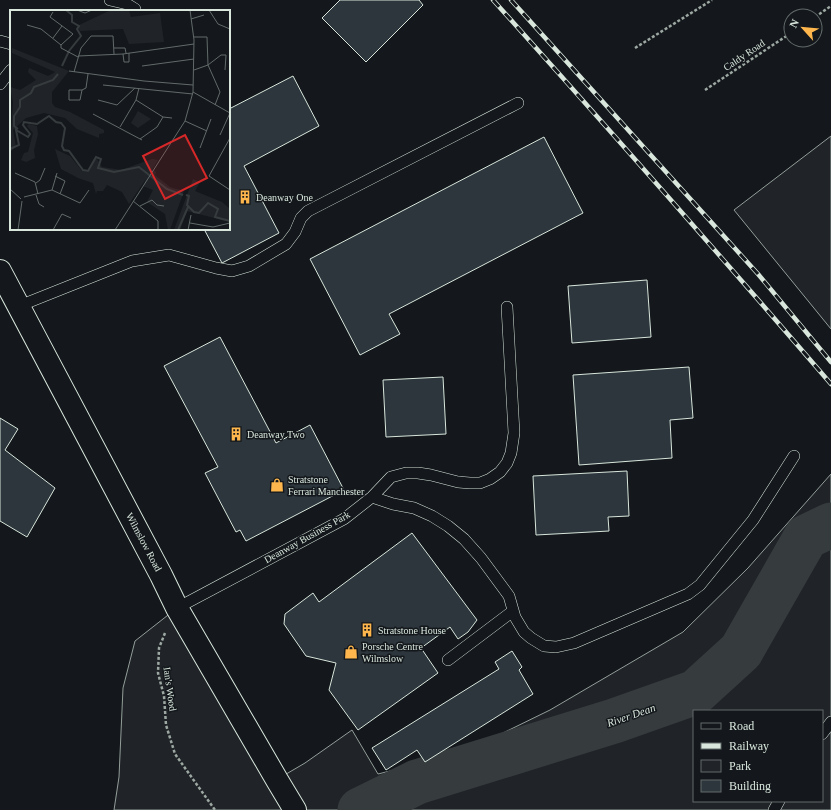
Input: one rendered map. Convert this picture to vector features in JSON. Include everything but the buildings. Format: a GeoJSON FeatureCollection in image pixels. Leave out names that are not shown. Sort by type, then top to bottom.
{"type":"FeatureCollection","features":[{"type":"Feature","properties":{"kind":"street","name":"Wilmslow Road"},"geometry":{"type":"LineString","coordinates":[[0,271],[177,608],[276,780],[295,810]]}},
{"type":"Feature","properties":{"kind":"lane"},"geometry":{"type":"LineString","coordinates":[[110,0],[127,4],[134,10]]}},
{"type":"Feature","properties":{"kind":"lane"},"geometry":{"type":"LineString","coordinates":[[0,41],[10,44]]}},
{"type":"Feature","properties":{"kind":"lane"},"geometry":{"type":"LineString","coordinates":[[0,84],[10,71]]}},
{"type":"Feature","properties":{"kind":"lane"},"geometry":{"type":"LineString","coordinates":[[19,306],[132,261],[168,255],[232,271],[249,266],[286,244],[295,232],[301,218],[308,210],[518,103]]}},
{"type":"Feature","properties":{"kind":"lane","name":"Deanway Business Park"},"geometry":{"type":"LineString","coordinates":[[177,608],[344,520],[372,497],[390,477],[406,473],[418,473],[470,484],[480,483],[490,479],[500,472],[507,463],[511,453],[514,433],[507,307]]}},
{"type":"Feature","properties":{"kind":"lane"},"geometry":{"type":"LineString","coordinates":[[372,497],[393,504],[414,508],[432,516],[448,526],[464,539],[481,558],[509,596],[515,617],[524,632],[544,646],[556,647],[574,643],[688,594],[700,585],[753,520],[794,456]]}},
{"type":"Feature","properties":{"kind":"lane"},"geometry":{"type":"LineString","coordinates":[[448,660],[513,611]]}},
{"type":"Feature","properties":{"kind":"lane"},"geometry":{"type":"LineString","coordinates":[[823,733],[831,722]]}},
{"type":"Feature","properties":{"kind":"path"},"geometry":{"type":"LineString","coordinates":[[635,48],[712,0]]}},
{"type":"Feature","properties":{"kind":"path","name":"Caldy Road"},"geometry":{"type":"LineString","coordinates":[[705,90],[783,38]]}},
{"type":"Feature","properties":{"kind":"path","name":"Ian's Wood"},"geometry":{"type":"LineString","coordinates":[[177,608],[167,627],[159,648],[158,673],[164,696],[166,725],[175,754],[215,810]]}},
{"type":"Feature","properties":{"kind":"green space"},"geometry":{"type":"Polygon","coordinates":[[[831,136],[831,329],[734,210],[831,136]]]}},
{"type":"Feature","properties":{"kind":"green space"},"geometry":{"type":"Polygon","coordinates":[[[831,474],[831,810],[114,810],[119,777],[123,688],[135,641],[177,608],[276,780],[305,763],[352,730],[378,774],[462,753],[550,710],[683,632],[748,568],[831,474]]]}},
{"type":"Feature","properties":{"kind":"waterway","name":"River Dean"},"geometry":{"type":"LineString","coordinates":[[360,810],[417,782],[614,721],[696,692],[741,651],[806,537],[831,525]]}},
{"type":"Feature","properties":{"kind":"railway"},"geometry":{"type":"LineString","coordinates":[[493,0],[663,191],[831,384]]}},
{"type":"Feature","properties":{"kind":"railway"},"geometry":{"type":"LineString","coordinates":[[511,0],[758,274],[831,362]]}},
{"type":"Feature","properties":{"kind":"place","name":"Deanway One"},"geometry":{"type":"Point","coordinates":[245,197]}},
{"type":"Feature","properties":{"kind":"place","name":"Deanway Two"},"geometry":{"type":"Point","coordinates":[236,434]}},
{"type":"Feature","properties":{"kind":"place","name":"Stratstone Ferrari Manchester"},"geometry":{"type":"Point","coordinates":[277,485]}},
{"type":"Feature","properties":{"kind":"place","name":"Stratstone House"},"geometry":{"type":"Point","coordinates":[367,630]}},
{"type":"Feature","properties":{"kind":"place","name":"Porsche Centre Wilmslow"},"geometry":{"type":"Point","coordinates":[351,652]}}]}
